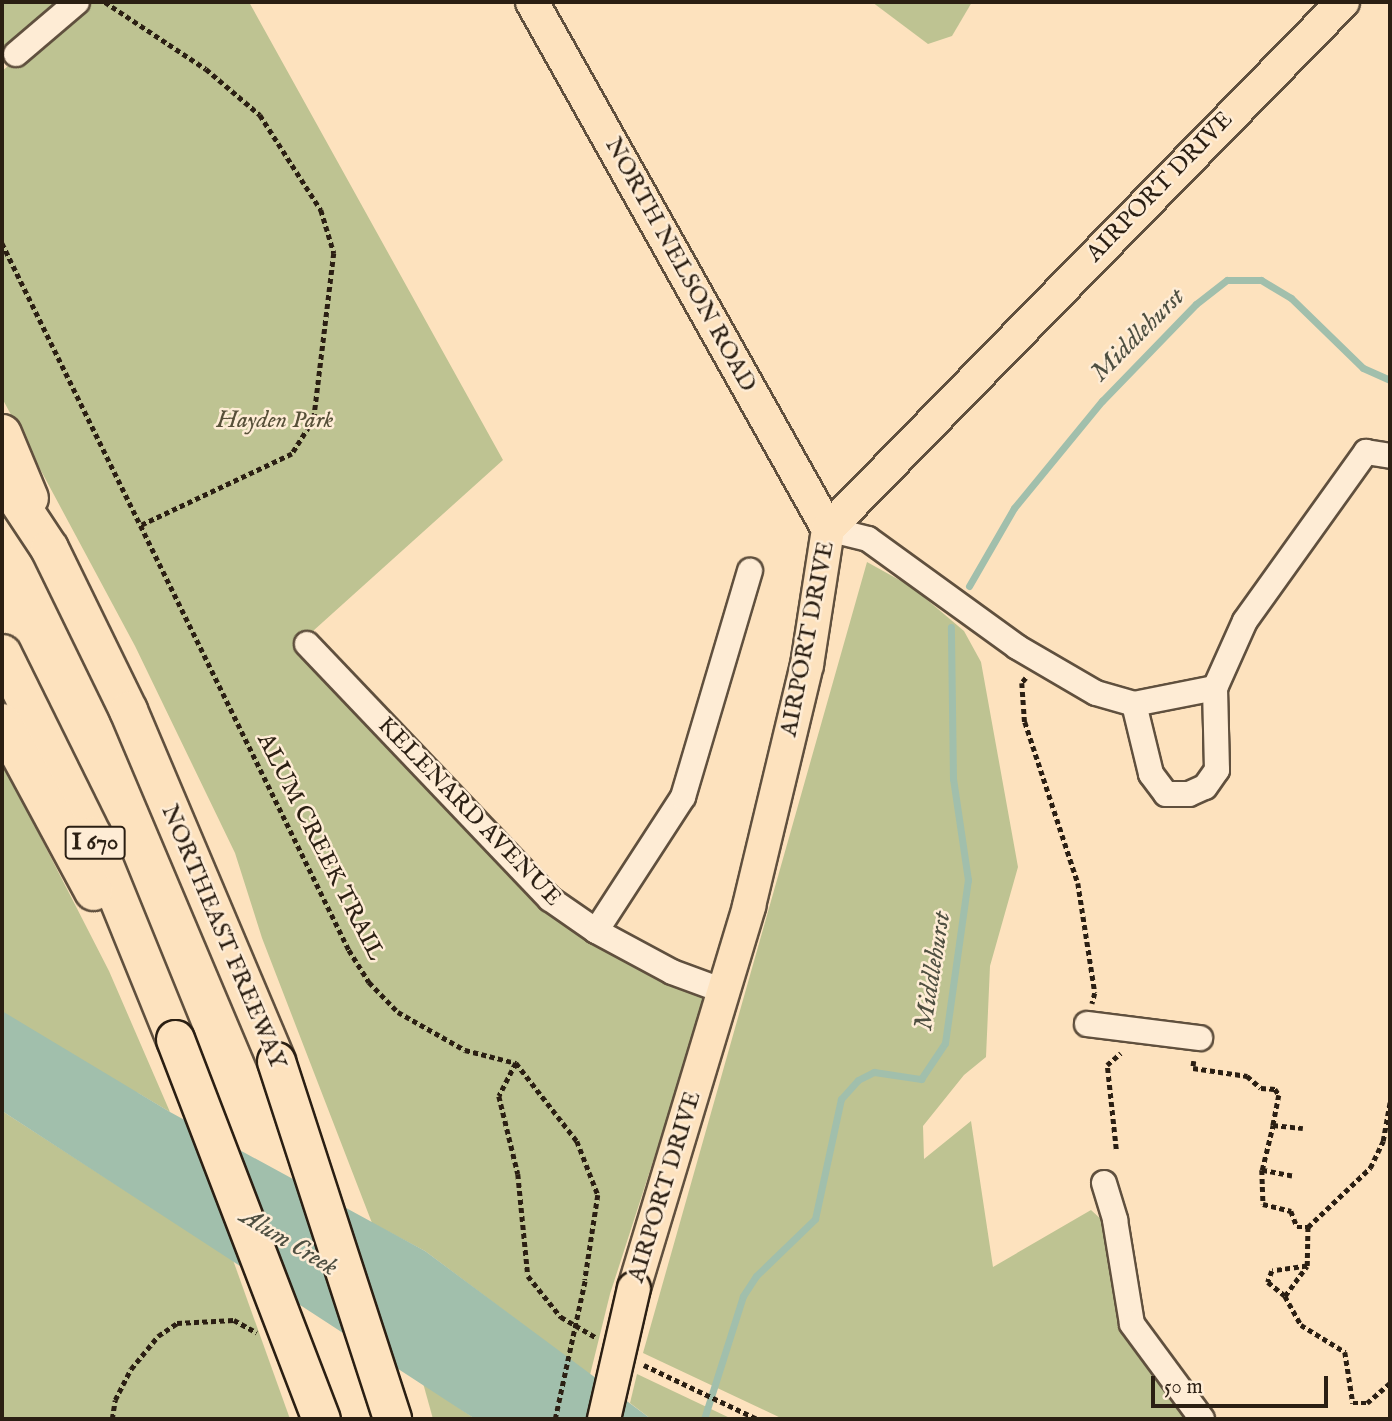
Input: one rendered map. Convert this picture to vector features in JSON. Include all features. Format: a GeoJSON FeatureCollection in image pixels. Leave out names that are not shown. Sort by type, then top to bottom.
{"type":"FeatureCollection","features":[{"type":"Feature","properties":{"kind":"highway"},"geometry":{"type":"LineString","coordinates":[[2,433],[49,548]]}},
{"type":"Feature","properties":{"kind":"highway","name":"NORTHEAST FREEWAY"},"geometry":{"type":"LineString","coordinates":[[2,477],[49,548],[133,723],[276,1061],[392,1419]]}},
{"type":"Feature","properties":{"kind":"highway","name":"I 670"},"geometry":{"type":"LineString","coordinates":[[2,653],[92,835],[321,1419]]}},
{"type":"Feature","properties":{"kind":"highway"},"geometry":{"type":"LineString","coordinates":[[2,722],[174,1039]]}},
{"type":"Feature","properties":{"kind":"main road","name":"NORTH NELSON ROAD"},"geometry":{"type":"LineString","coordinates":[[532,2],[828,529]]}},
{"type":"Feature","properties":{"kind":"main road","name":"AIRPORT DRIVE"},"geometry":{"type":"LineString","coordinates":[[604,1419],[634,1288],[724,991],[807,665],[828,529],[1343,2]]}},
{"type":"Feature","properties":{"kind":"street"},"geometry":{"type":"LineString","coordinates":[[16,54],[77,2]]}},
{"type":"Feature","properties":{"kind":"street"},"geometry":{"type":"LineString","coordinates":[[1134,704],[1151,774],[1166,794],[1188,794],[1205,786],[1217,770],[1215,688],[1245,621],[1366,452],[1390,456]]}},
{"type":"Feature","properties":{"kind":"street"},"geometry":{"type":"LineString","coordinates":[[828,529],[868,539],[1017,647],[1096,693],[1134,704],[1215,688]]}},
{"type":"Feature","properties":{"kind":"street"},"geometry":{"type":"LineString","coordinates":[[596,931],[683,797],[750,571]]}},
{"type":"Feature","properties":{"kind":"street","name":"KELENARD AVENUE"},"geometry":{"type":"LineString","coordinates":[[307,644],[550,899],[596,931],[672,972],[724,991]]}},
{"type":"Feature","properties":{"kind":"street"},"geometry":{"type":"LineString","coordinates":[[1087,1024],[1200,1038]]}},
{"type":"Feature","properties":{"kind":"street"},"geometry":{"type":"LineString","coordinates":[[1104,1184],[1115,1220],[1132,1324],[1202,1419]]}},
{"type":"Feature","properties":{"kind":"path"},"geometry":{"type":"LineString","coordinates":[[105,2],[206,69],[260,114],[321,210],[334,253],[314,418],[292,454],[142,525]]}},
{"type":"Feature","properties":{"kind":"path","name":"ALUM CREEK TRAIL"},"geometry":{"type":"LineString","coordinates":[[2,243],[349,950],[369,982],[398,1012],[465,1050],[516,1063]]}},
{"type":"Feature","properties":{"kind":"path"},"geometry":{"type":"LineString","coordinates":[[1036,677],[1027,675],[1022,683],[1025,722],[1078,883],[1095,993],[1087,1024]]}},
{"type":"Feature","properties":{"kind":"path"},"geometry":{"type":"LineString","coordinates":[[1116,1149],[1107,1065],[1114,1055],[1128,1050]]}},
{"type":"Feature","properties":{"kind":"path"},"geometry":{"type":"LineString","coordinates":[[1182,1057],[1194,1060],[1193,1068],[1247,1076],[1261,1088],[1275,1089],[1279,1096],[1262,1170],[1263,1203],[1291,1211],[1297,1227],[1308,1227],[1360,1183],[1378,1157],[1388,1129],[1390,1103]]}},
{"type":"Feature","properties":{"kind":"path"},"geometry":{"type":"LineString","coordinates":[[555,1419],[585,1280],[597,1195],[578,1140],[516,1063],[499,1096],[518,1174],[528,1276],[561,1317],[603,1342]]}},
{"type":"Feature","properties":{"kind":"path"},"geometry":{"type":"LineString","coordinates":[[1273,1125],[1303,1128]]}},
{"type":"Feature","properties":{"kind":"path"},"geometry":{"type":"LineString","coordinates":[[1262,1170],[1292,1176]]}},
{"type":"Feature","properties":{"kind":"path"},"geometry":{"type":"LineString","coordinates":[[1284,1296],[1307,1266],[1308,1227]]}},
{"type":"Feature","properties":{"kind":"path"},"geometry":{"type":"LineString","coordinates":[[1307,1266],[1272,1271],[1268,1282],[1284,1296],[1301,1325],[1345,1352],[1353,1403],[1367,1403],[1390,1383]]}},
{"type":"Feature","properties":{"kind":"path"},"geometry":{"type":"LineString","coordinates":[[112,1419],[115,1400],[131,1369],[158,1336],[177,1323],[234,1320],[271,1340]]}},
{"type":"Feature","properties":{"kind":"path"},"geometry":{"type":"LineString","coordinates":[[635,1360],[757,1419]]}},
{"type":"Feature","properties":{"kind":"green space"},"geometry":{"type":"Polygon","coordinates":[[[2,2],[64,2],[2,55],[2,2]]]}},
{"type":"Feature","properties":{"kind":"green space","name":"Hayden Park"},"geometry":{"type":"Polygon","coordinates":[[[88,2],[249,2],[503,460],[313,631],[563,898],[645,954],[713,976],[610,1294],[590,1375],[425,1251],[372,1223],[262,938],[235,853],[135,646],[2,398],[2,71],[88,2]]]}},
{"type":"Feature","properties":{"kind":"green space"},"geometry":{"type":"Polygon","coordinates":[[[872,2],[972,2],[952,36],[928,44],[872,2]]]}},
{"type":"Feature","properties":{"kind":"green space"},"geometry":{"type":"Polygon","coordinates":[[[867,562],[912,587],[964,631],[981,662],[1018,867],[990,966],[986,1057],[964,1075],[923,1126],[924,1159],[971,1121],[993,1267],[1091,1210],[1103,1221],[1126,1323],[1156,1380],[1188,1419],[783,1419],[643,1353],[867,562]]]}},
{"type":"Feature","properties":{"kind":"green space"},"geometry":{"type":"Polygon","coordinates":[[[2,762],[109,971],[170,1112],[138,1093],[2,1065],[2,762]]]}},
{"type":"Feature","properties":{"kind":"green space"},"geometry":{"type":"Polygon","coordinates":[[[2,1111],[233,1260],[290,1419],[2,1419],[2,1111]]]}},
{"type":"Feature","properties":{"kind":"green space"},"geometry":{"type":"Polygon","coordinates":[[[637,1374],[732,1419],[651,1419],[630,1403],[637,1374]]]}},
{"type":"Feature","properties":{"kind":"green space"},"geometry":{"type":"Polygon","coordinates":[[[423,1383],[475,1419],[433,1419],[423,1383]]]}},
{"type":"Feature","properties":{"kind":"water","name":"Alum Creek"},"geometry":{"type":"Polygon","coordinates":[[[2,1011],[170,1112],[425,1251],[651,1419],[475,1419],[2,1111],[2,1011]]]}},
{"type":"Feature","properties":{"kind":"waterway","name":"Middlehurst"},"geometry":{"type":"LineString","coordinates":[[969,586],[1014,508],[1102,401],[1196,304],[1227,280],[1261,280],[1291,298],[1363,368],[1390,380]]}},
{"type":"Feature","properties":{"kind":"waterway","name":"Middlehurst"},"geometry":{"type":"LineString","coordinates":[[704,1419],[743,1296],[756,1276],[815,1219],[841,1099],[858,1080],[874,1072],[921,1079],[945,1043],[968,880],[953,779],[951,627]]}}]}
